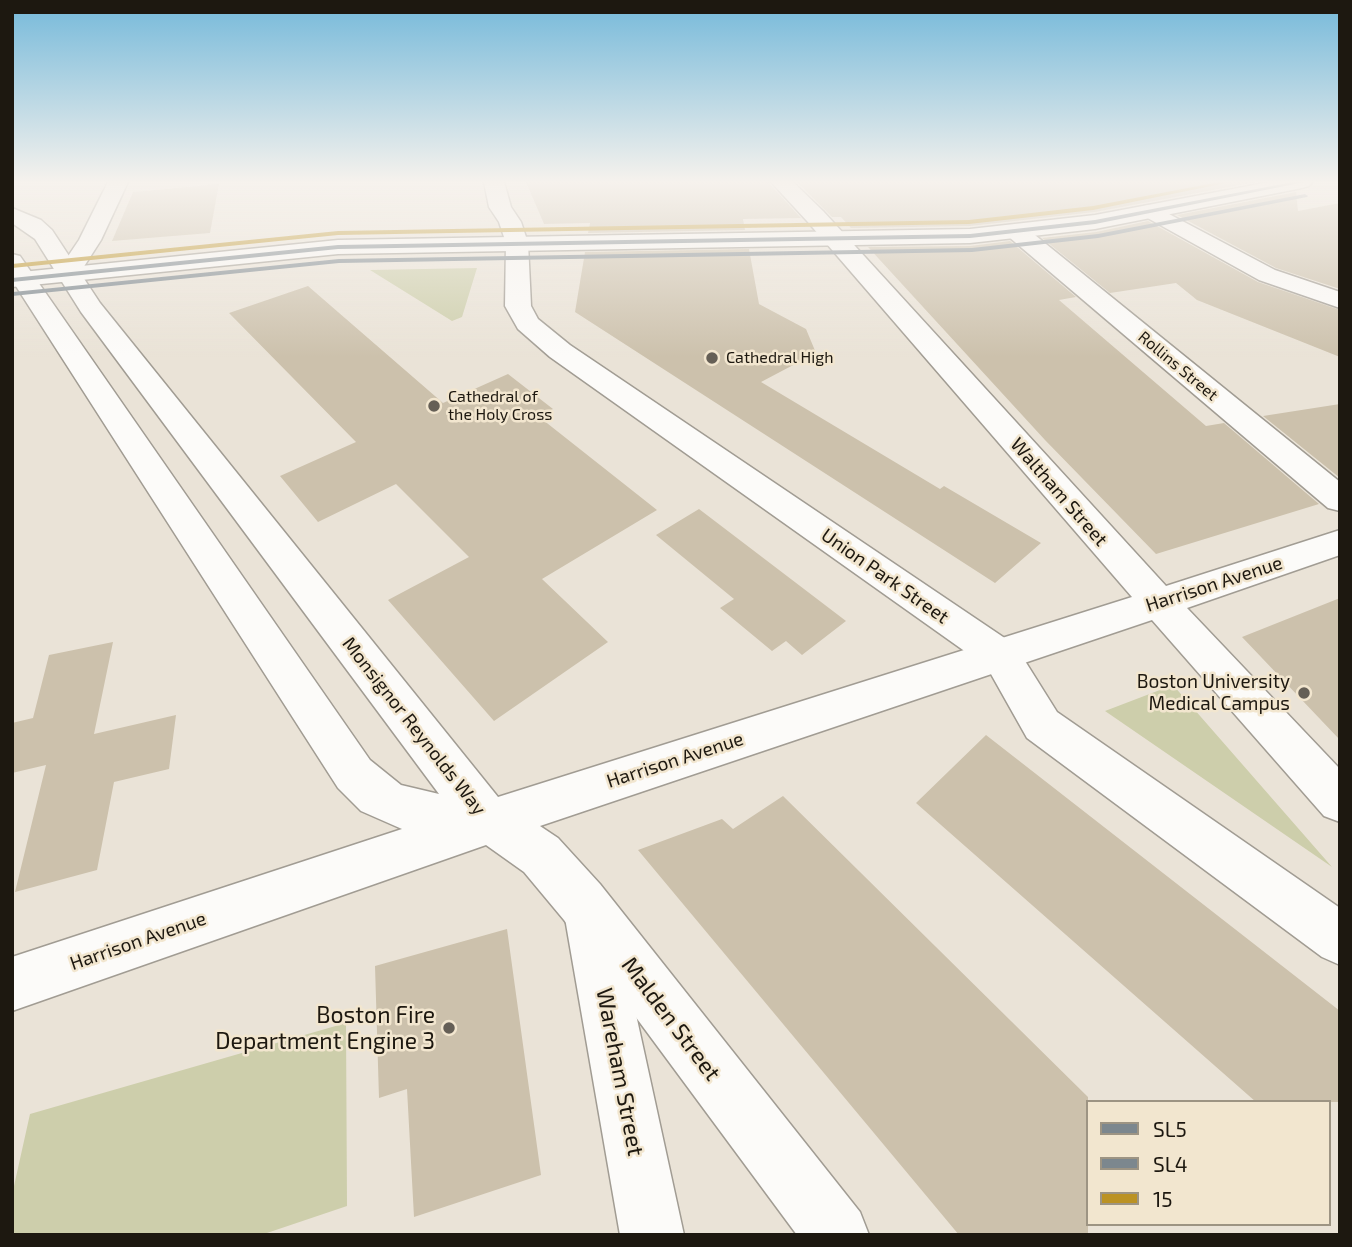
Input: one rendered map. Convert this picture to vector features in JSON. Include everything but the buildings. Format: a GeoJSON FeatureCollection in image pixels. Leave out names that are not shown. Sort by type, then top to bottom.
{"type":"FeatureCollection","features":[{"type":"Feature","properties":{"kind":"main road","name":"Monsignor Reynolds Way"},"geometry":{"type":"LineString","coordinates":[[45,240],[123,350],[488,821]]}},
{"type":"Feature","properties":{"kind":"main road"},"geometry":{"type":"LineString","coordinates":[[68,274],[90,240]]}},
{"type":"Feature","properties":{"kind":"main road"},"geometry":{"type":"LineString","coordinates":[[16,273],[68,274],[312,248],[740,240]]}},
{"type":"Feature","properties":{"kind":"main road","name":"Waltham Street"},"geometry":{"type":"LineString","coordinates":[[836,240],[1157,602],[1340,801]]}},
{"type":"Feature","properties":{"kind":"main road","name":"Rollins Street"},"geometry":{"type":"LineString","coordinates":[[1027,240],[1340,500]]}},
{"type":"Feature","properties":{"kind":"main road"},"geometry":{"type":"LineString","coordinates":[[1204,240],[1267,275],[1340,301]]}},
{"type":"Feature","properties":{"kind":"main road","name":"Union Park Street"},"geometry":{"type":"LineString","coordinates":[[517,243],[518,306],[527,323],[535,330],[560,351],[1001,656],[1042,725],[1340,939]]}},
{"type":"Feature","properties":{"kind":"main road","name":"Monsignor Reynolds Way"},"geometry":{"type":"LineString","coordinates":[[16,273],[354,774],[377,796],[391,804],[427,814],[488,821]]}},
{"type":"Feature","properties":{"kind":"main road","name":"Harrison Avenue"},"geometry":{"type":"LineString","coordinates":[[12,984],[488,821],[1001,656],[1340,542]]}},
{"type":"Feature","properties":{"kind":"main road","name":"Malden Street"},"geometry":{"type":"LineString","coordinates":[[488,821],[541,855],[588,909],[837,1235]]}},
{"type":"Feature","properties":{"kind":"main road","name":"Wareham Street"},"geometry":{"type":"LineString","coordinates":[[588,909],[652,1235]]}},
{"type":"Feature","properties":{"kind":"green space"},"geometry":{"type":"Polygon","coordinates":[[[477,268],[462,317],[452,321],[370,270],[477,268]]]}},
{"type":"Feature","properties":{"kind":"green space"},"geometry":{"type":"Polygon","coordinates":[[[1173,685],[1332,867],[1105,711],[1173,685]]]}},
{"type":"Feature","properties":{"kind":"green space"},"geometry":{"type":"Polygon","coordinates":[[[346,1023],[347,1206],[261,1235],[12,1235],[12,1195],[30,1114],[346,1023]]]}},
{"type":"Feature","properties":{"kind":"transit line","name":"15"},"geometry":{"type":"LineString","coordinates":[[12,266],[267,240]]}},
{"type":"Feature","properties":{"kind":"transit line","name":"SL5"},"geometry":{"type":"LineString","coordinates":[[12,280],[338,247],[729,240]]}},
{"type":"Feature","properties":{"kind":"transit line","name":"SL4"},"geometry":{"type":"LineString","coordinates":[[13,294],[339,261],[972,250],[1060,240]]}},
{"type":"Feature","properties":{"kind":"place","name":"Cathedral High"},"geometry":{"type":"Point","coordinates":[712,358]}},
{"type":"Feature","properties":{"kind":"place","name":"Cathedral of the Holy Cross"},"geometry":{"type":"Point","coordinates":[434,406]}},
{"type":"Feature","properties":{"kind":"place","name":"Boston University Medical Campus"},"geometry":{"type":"Point","coordinates":[1304,693]}},
{"type":"Feature","properties":{"kind":"place","name":"Boston Fire Department Engine 3"},"geometry":{"type":"Point","coordinates":[449,1028]}}]}
